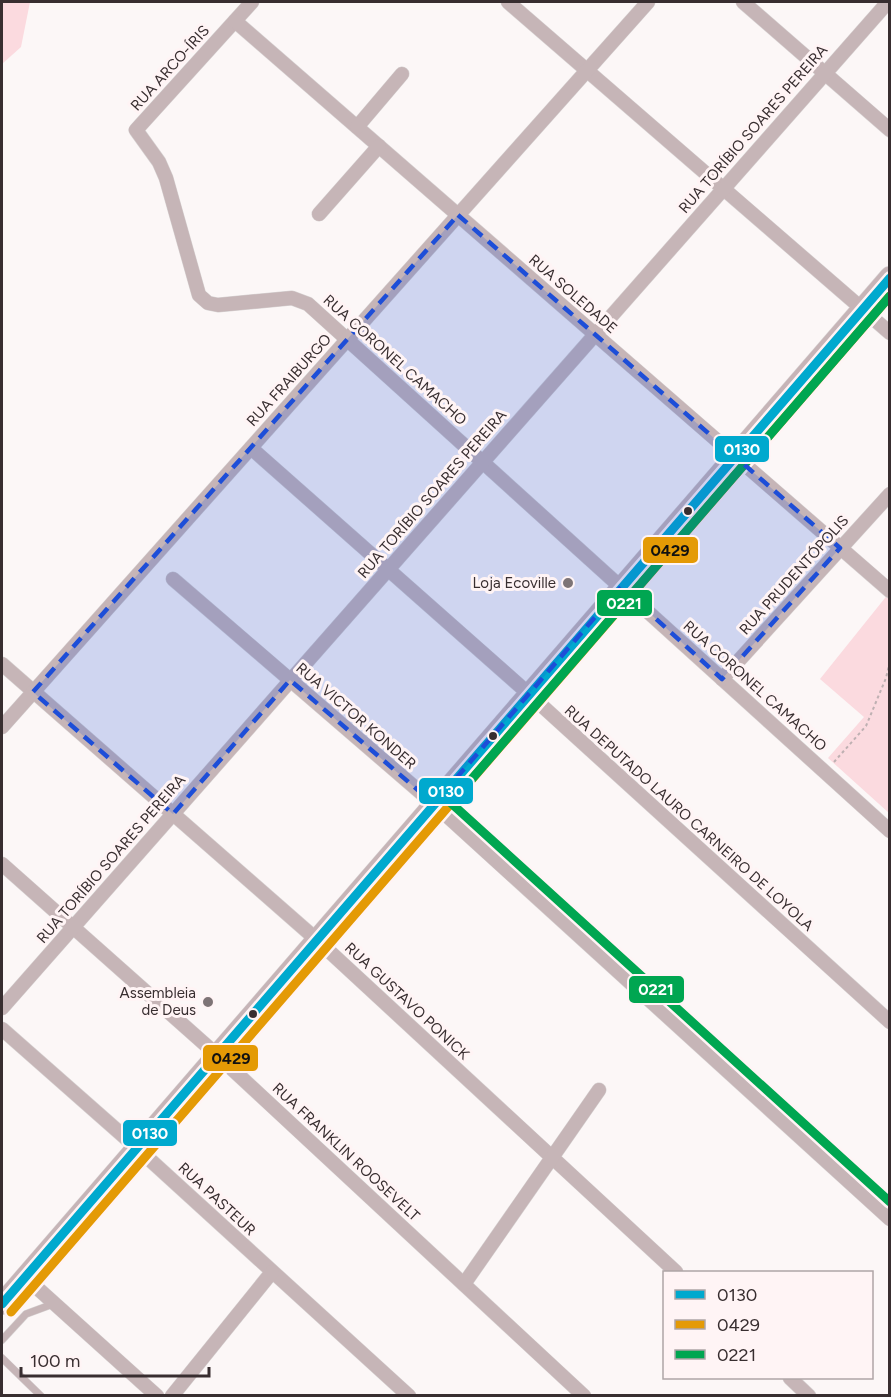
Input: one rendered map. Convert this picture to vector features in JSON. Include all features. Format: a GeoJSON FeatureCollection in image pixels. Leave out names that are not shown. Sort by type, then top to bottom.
{"type":"FeatureCollection","features":[{"type":"Feature","properties":{"kind":"main road"},"geometry":{"type":"LineString","coordinates":[[2,1304],[890,277]]}},
{"type":"Feature","properties":{"kind":"street","name":"RUA ARCO-ÍRIS"},"geometry":{"type":"LineString","coordinates":[[136,130],[252,2]]}},
{"type":"Feature","properties":{"kind":"street"},"geometry":{"type":"LineString","coordinates":[[508,2],[890,333]]}},
{"type":"Feature","properties":{"kind":"street","name":"RUA FRAIBURGO"},"geometry":{"type":"LineString","coordinates":[[2,727],[648,2]]}},
{"type":"Feature","properties":{"kind":"street"},"geometry":{"type":"LineString","coordinates":[[743,2],[890,130]]}},
{"type":"Feature","properties":{"kind":"street","name":"RUA TORÍBIO SOARES PEREIRA"},"geometry":{"type":"LineString","coordinates":[[2,1008],[888,2]]}},
{"type":"Feature","properties":{"kind":"street","name":"RUA SOLEDADE"},"geometry":{"type":"LineString","coordinates":[[235,21],[890,591]]}},
{"type":"Feature","properties":{"kind":"street"},"geometry":{"type":"LineString","coordinates":[[357,127],[402,74]]}},
{"type":"Feature","properties":{"kind":"street","name":"RUA CORONEL CAMACHO"},"geometry":{"type":"LineString","coordinates":[[136,130],[159,162],[166,178],[199,295],[208,303],[218,305],[292,298],[308,304],[890,831]]}},
{"type":"Feature","properties":{"kind":"street"},"geometry":{"type":"LineString","coordinates":[[319,214],[379,146]]}},
{"type":"Feature","properties":{"kind":"street","name":"RUA DEPUTADO LAURO CARNEIRO DE LOYOLA"},"geometry":{"type":"LineString","coordinates":[[250,448],[529,694],[890,1023]]}},
{"type":"Feature","properties":{"kind":"street","name":"RUA PRUDENTÓPOLIS"},"geometry":{"type":"LineString","coordinates":[[722,679],[890,494]]}},
{"type":"Feature","properties":{"kind":"street","name":"RUA VICTOR KONDER"},"geometry":{"type":"LineString","coordinates":[[173,579],[434,804],[890,1219]]}},
{"type":"Feature","properties":{"kind":"street","name":"RUA GUSTAVO PONICK"},"geometry":{"type":"LineString","coordinates":[[2,664],[317,940],[675,1271]]}},
{"type":"Feature","properties":{"kind":"street","name":"RUA FRANKLIN ROOSEVELT"},"geometry":{"type":"LineString","coordinates":[[2,864],[218,1054],[584,1395]]}},
{"type":"Feature","properties":{"kind":"street","name":"RUA PASTEUR"},"geometry":{"type":"LineString","coordinates":[[2,1029],[409,1395]]}},
{"type":"Feature","properties":{"kind":"street"},"geometry":{"type":"LineString","coordinates":[[464,1284],[599,1090]]}},
{"type":"Feature","properties":{"kind":"street"},"geometry":{"type":"LineString","coordinates":[[172,1395],[272,1272]]}},
{"type":"Feature","properties":{"kind":"street"},"geometry":{"type":"LineString","coordinates":[[25,1277],[157,1395]]}},
{"type":"Feature","properties":{"kind":"street"},"geometry":{"type":"LineString","coordinates":[[792,1379],[809,1395]]}},
{"type":"Feature","properties":{"kind":"lane"},"geometry":{"type":"LineString","coordinates":[[2,1340],[26,1314],[53,1304]]}},
{"type":"Feature","properties":{"kind":"lane"},"geometry":{"type":"LineString","coordinates":[[2,1358],[41,1395]]}},
{"type":"Feature","properties":{"kind":"path"},"geometry":{"type":"LineString","coordinates":[[824,771],[866,726],[886,678],[890,661]]}},
{"type":"Feature","properties":{"kind":"highlighted area"},"geometry":{"type":"Polygon","coordinates":[[[458,215],[840,548],[722,679],[621,587],[434,804],[290,680],[173,814],[33,692],[458,215]]]}},
{"type":"Feature","properties":{"kind":"shaded area"},"geometry":{"type":"Polygon","coordinates":[[[2,2],[30,2],[21,47],[2,64],[2,2]]]}},
{"type":"Feature","properties":{"kind":"shaded area"},"geometry":{"type":"Polygon","coordinates":[[[889,593],[889,813],[828,758],[864,717],[820,679],[889,593]]]}},
{"type":"Feature","properties":{"kind":"transit line","name":"0130"},"geometry":{"type":"LineString","coordinates":[[2,1304],[890,278]]}},
{"type":"Feature","properties":{"kind":"transit line","name":"0429"},"geometry":{"type":"LineString","coordinates":[[11,1312],[890,296]]}},
{"type":"Feature","properties":{"kind":"transit line","name":"0221"},"geometry":{"type":"LineString","coordinates":[[890,296],[451,803],[890,1202]]}},
{"type":"Feature","properties":{"kind":"place","name":"Loja Ecoville"},"geometry":{"type":"Point","coordinates":[568,583]}},
{"type":"Feature","properties":{"kind":"place","name":"Assembleia de Deus"},"geometry":{"type":"Point","coordinates":[208,1002]}}]}
